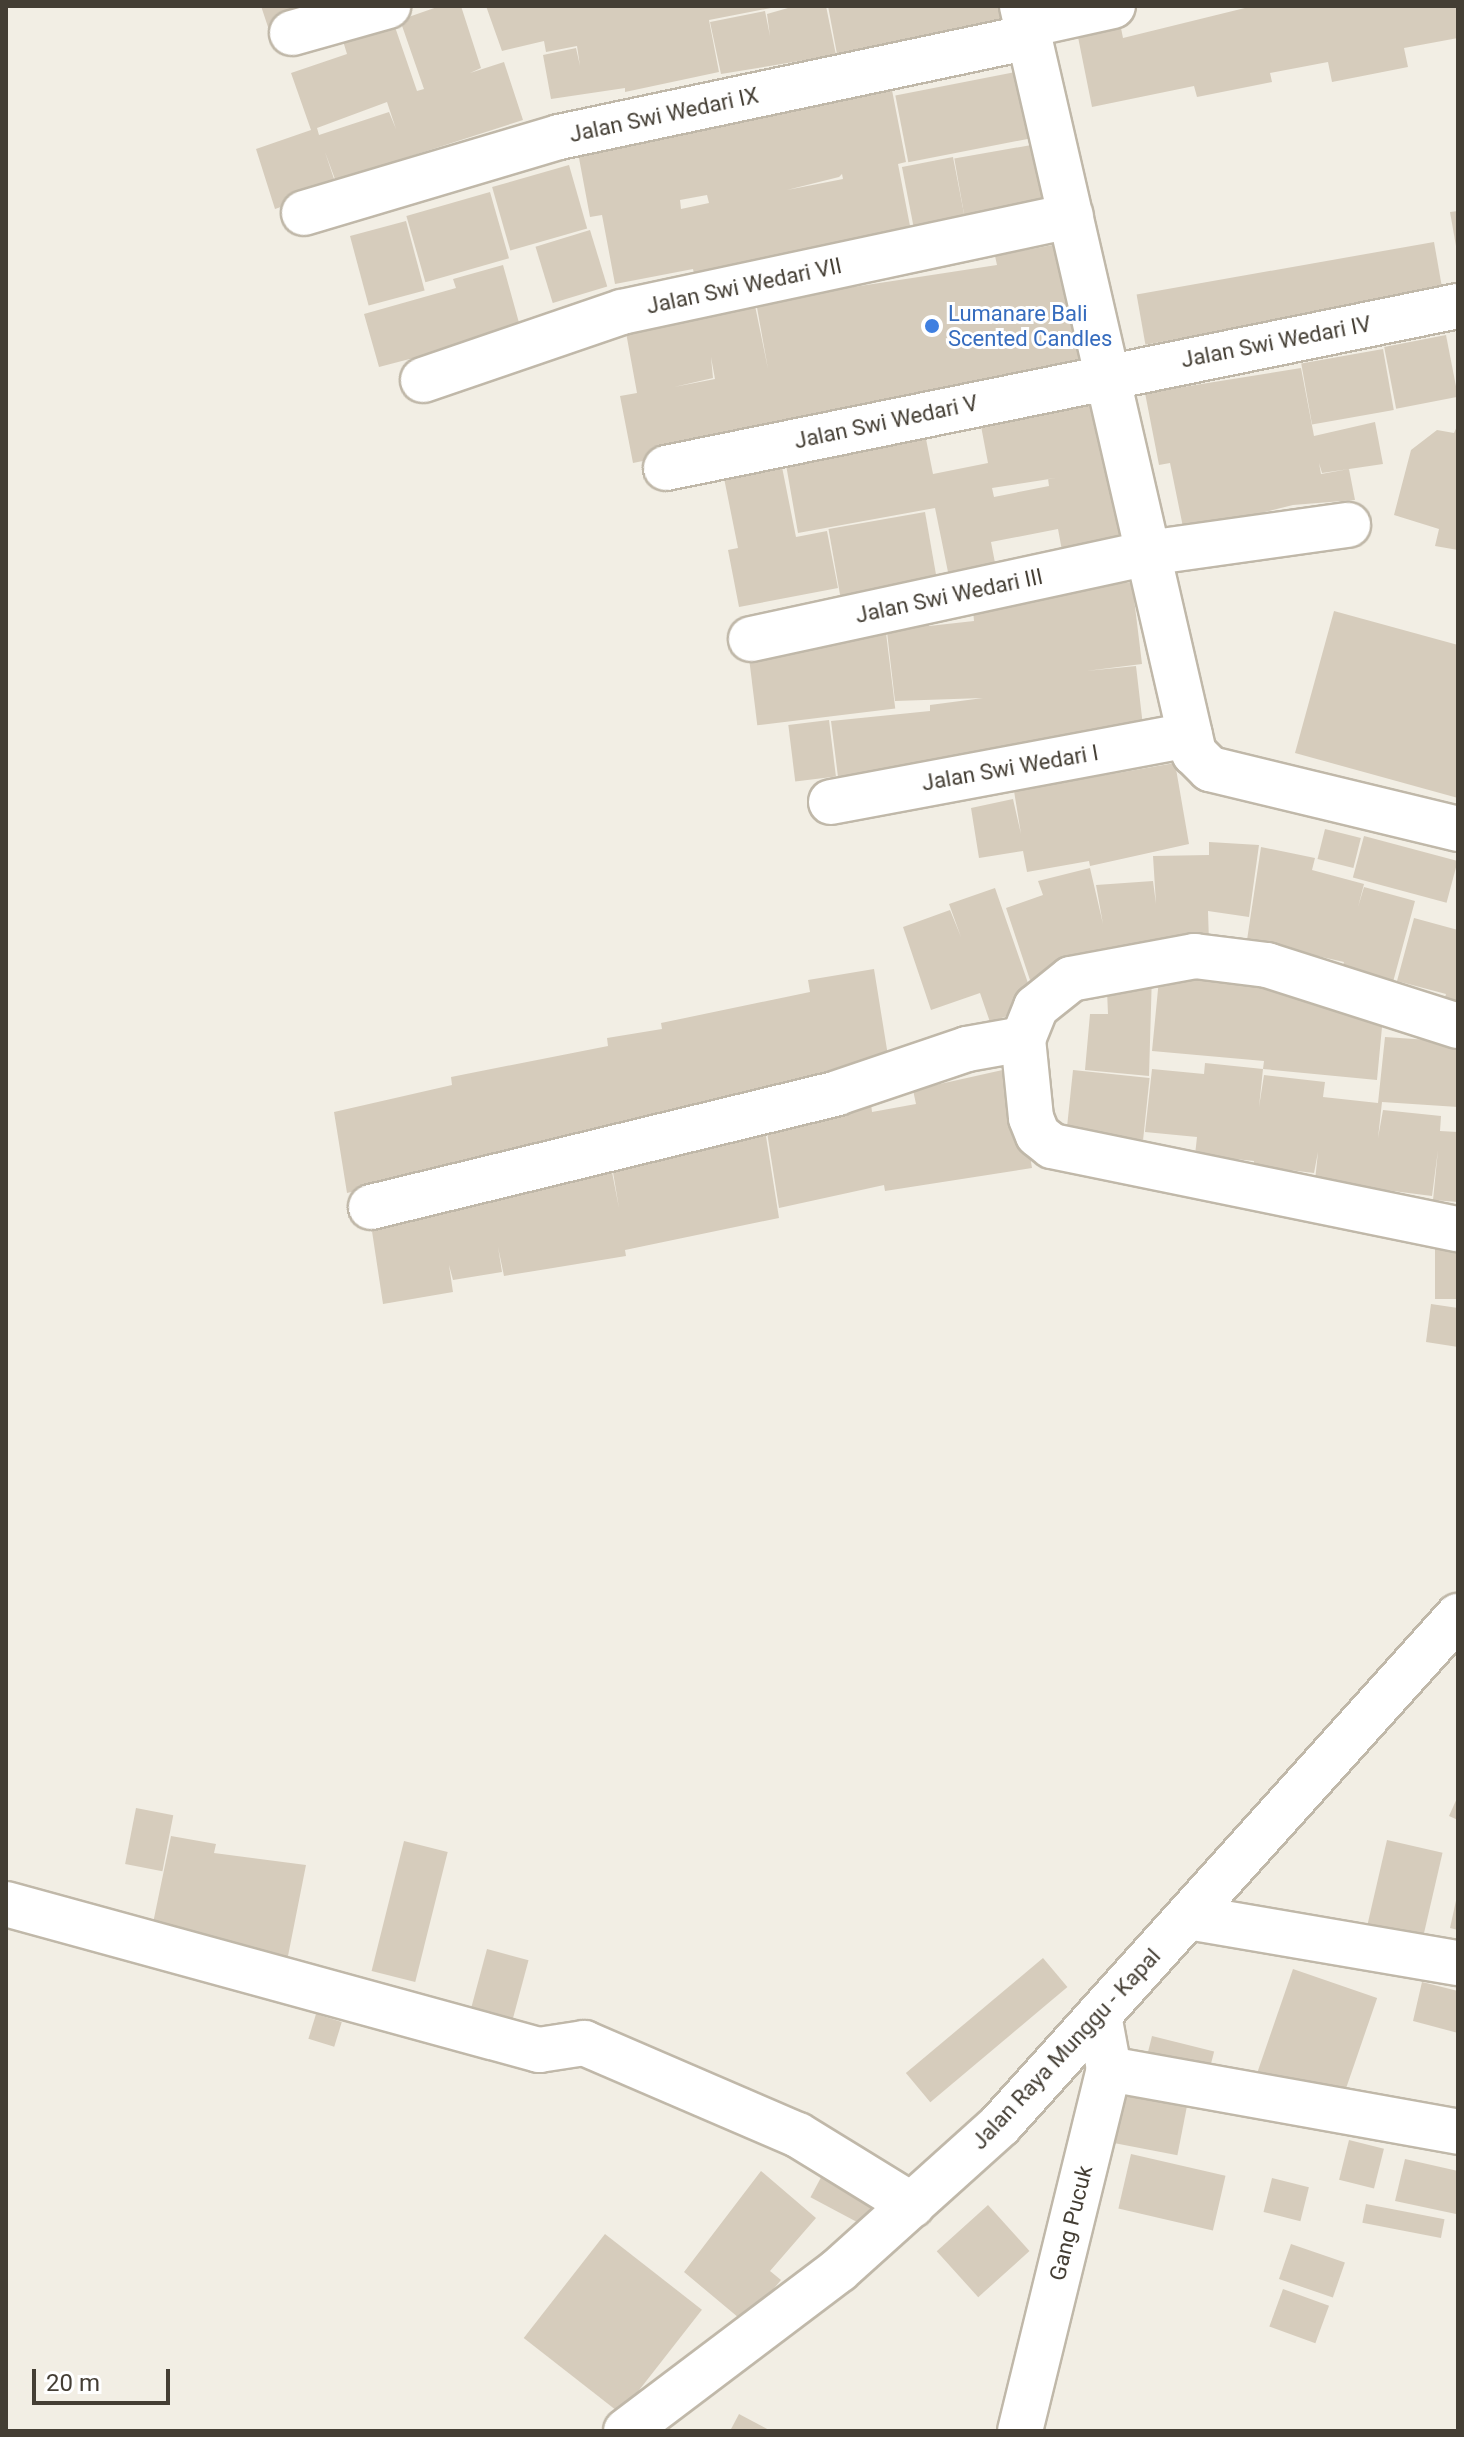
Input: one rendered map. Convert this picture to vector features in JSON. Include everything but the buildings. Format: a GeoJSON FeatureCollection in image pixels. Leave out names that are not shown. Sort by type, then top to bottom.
{"type":"FeatureCollection","features":[{"type":"Feature","properties":{"kind":"street"},"geometry":{"type":"LineString","coordinates":[[292,33],[388,6]]}},
{"type":"Feature","properties":{"kind":"street","name":"Jalan Swi Wedari IX"},"geometry":{"type":"LineString","coordinates":[[304,213],[559,137],[1026,22],[1113,6]]}},
{"type":"Feature","properties":{"kind":"street"},"geometry":{"type":"LineString","coordinates":[[1026,22],[1195,749],[1458,829]]}},
{"type":"Feature","properties":{"kind":"street","name":"Jalan Swi Wedari VII"},"geometry":{"type":"LineString","coordinates":[[423,380],[622,312],[1071,216]]}},
{"type":"Feature","properties":{"kind":"street","name":"Jalan Swi Wedari IV"},"geometry":{"type":"LineString","coordinates":[[1107,375],[1451,308]]}},
{"type":"Feature","properties":{"kind":"street","name":"Jalan Swi Wedari V"},"geometry":{"type":"LineString","coordinates":[[666,468],[1107,375]]}},
{"type":"Feature","properties":{"kind":"street","name":"Jalan Swi Wedari III"},"geometry":{"type":"LineString","coordinates":[[751,639],[1148,553],[1348,525]]}},
{"type":"Feature","properties":{"kind":"street","name":"Jalan Swi Wedari I"},"geometry":{"type":"LineString","coordinates":[[831,802],[1195,749]]}},
{"type":"Feature","properties":{"kind":"street"},"geometry":{"type":"LineString","coordinates":[[1458,1026],[1267,965],[1195,956],[1071,979],[1036,1007],[1023,1039],[1031,1118],[1038,1135],[1052,1146],[1458,1229]]}},
{"type":"Feature","properties":{"kind":"street"},"geometry":{"type":"LineString","coordinates":[[371,1207],[837,1093],[967,1049],[1023,1039]]}},
{"type":"Feature","properties":{"kind":"street","name":"Jalan Raya Munggu - Kapal"},"geometry":{"type":"LineString","coordinates":[[626,2431],[839,2270],[1000,2125],[1458,1616]]}},
{"type":"Feature","properties":{"kind":"street"},"geometry":{"type":"LineString","coordinates":[[6,1904],[539,2050],[584,2043],[798,2135],[912,2205]]}},
{"type":"Feature","properties":{"kind":"street"},"geometry":{"type":"LineString","coordinates":[[1188,1917],[1458,1963]]}},
{"type":"Feature","properties":{"kind":"street","name":"Gang Pucuk"},"geometry":{"type":"LineString","coordinates":[[1020,2431],[1109,2069],[1099,2015]]}},
{"type":"Feature","properties":{"kind":"street"},"geometry":{"type":"LineString","coordinates":[[1109,2069],[1458,2132]]}},
{"type":"Feature","properties":{"kind":"place","name":"Lumanare Bali Scented Candles"},"geometry":{"type":"Point","coordinates":[932,326]}}]}
